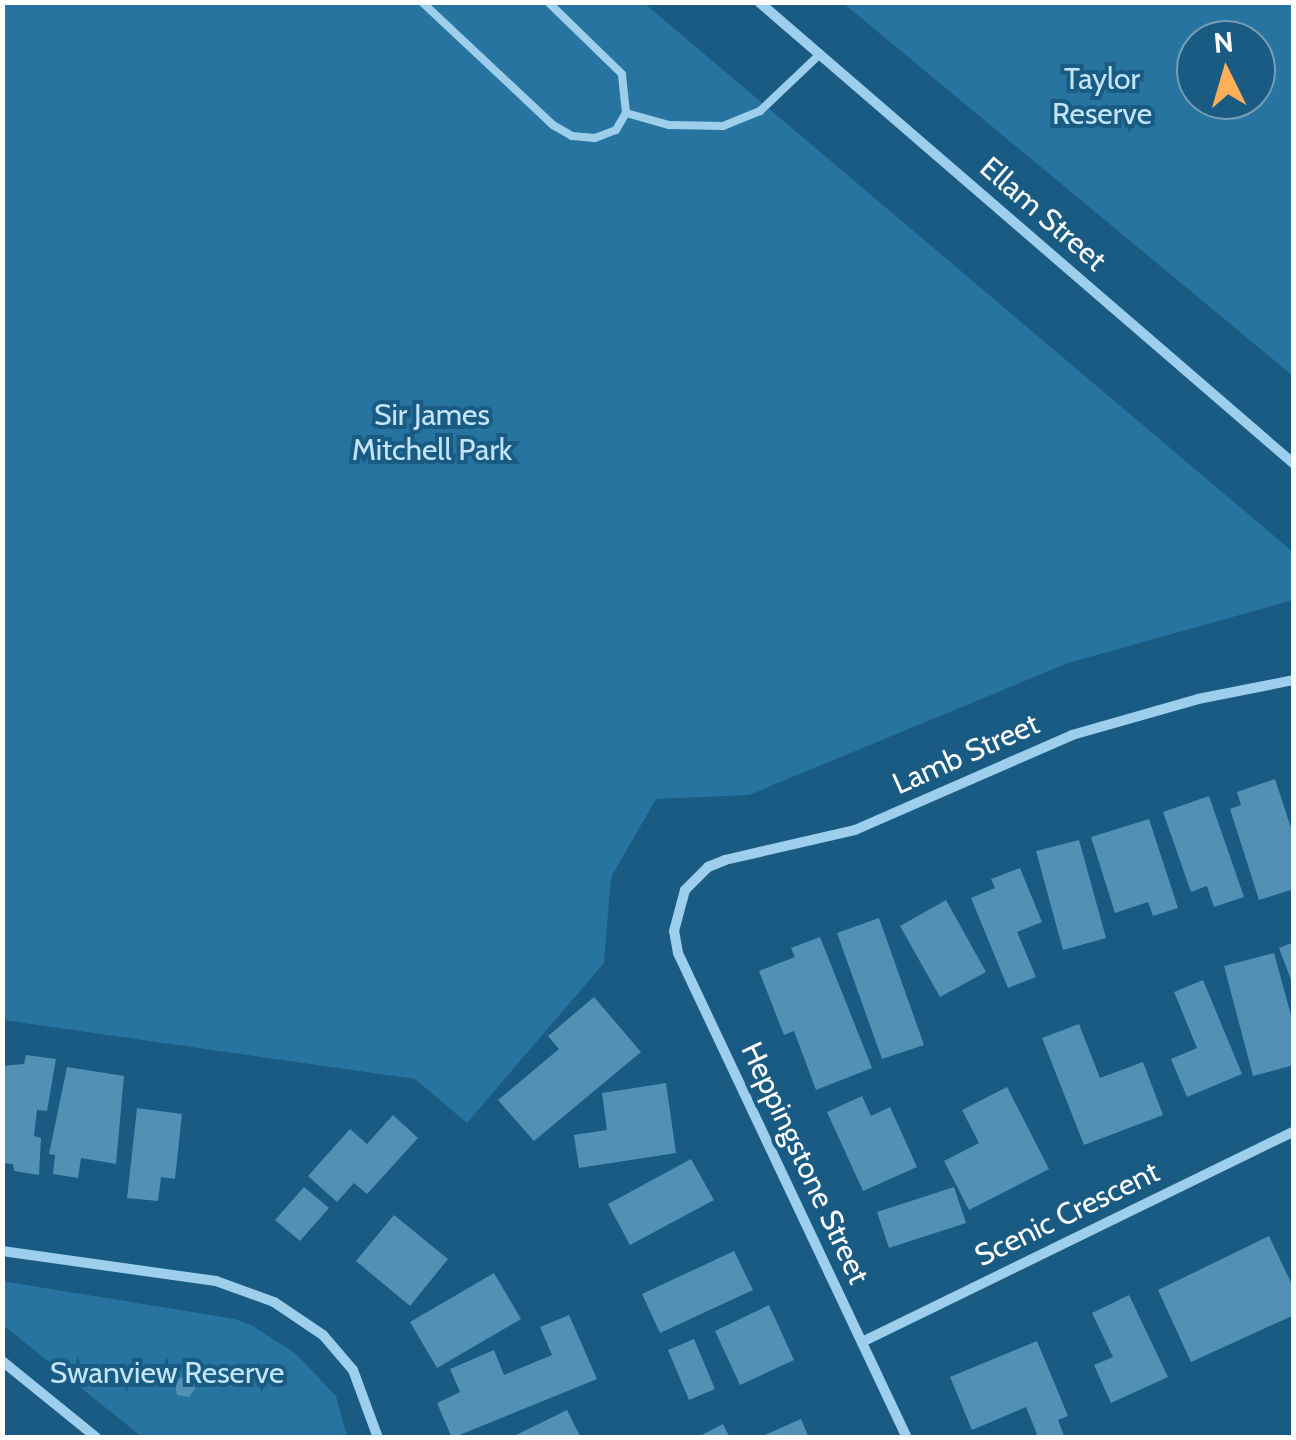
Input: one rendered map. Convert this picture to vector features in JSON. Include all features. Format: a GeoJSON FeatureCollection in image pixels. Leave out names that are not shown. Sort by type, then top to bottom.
{"type":"FeatureCollection","features":[{"type":"Feature","properties":{"kind":"street","name":"Ellam Street"},"geometry":{"type":"LineString","coordinates":[[759,2],[1294,464]]}},
{"type":"Feature","properties":{"kind":"street","name":"Lamb Street"},"geometry":{"type":"LineString","coordinates":[[678,906],[694,878],[725,860],[855,830],[1024,755],[1125,717],[1294,680]]}},
{"type":"Feature","properties":{"kind":"street","name":"Heppingstone Street"},"geometry":{"type":"LineString","coordinates":[[678,906],[674,931],[678,953],[907,1438]]}},
{"type":"Feature","properties":{"kind":"street","name":"Scenic Crescent"},"geometry":{"type":"LineString","coordinates":[[862,1342],[1294,1131]]}},
{"type":"Feature","properties":{"kind":"street"},"geometry":{"type":"LineString","coordinates":[[2,1251],[216,1281],[274,1302],[323,1335],[354,1370],[378,1438]]}},
{"type":"Feature","properties":{"kind":"street"},"geometry":{"type":"LineString","coordinates":[[2,1361],[97,1438]]}},
{"type":"Feature","properties":{"kind":"lane"},"geometry":{"type":"LineString","coordinates":[[422,2],[553,125],[572,136],[595,138],[616,130],[626,113],[622,74],[548,2]]}},
{"type":"Feature","properties":{"kind":"lane"},"geometry":{"type":"LineString","coordinates":[[626,113],[669,125],[723,126],[760,111],[820,54]]}},
{"type":"Feature","properties":{"kind":"green space","name":"Sir James Mitchell Park"},"geometry":{"type":"Polygon","coordinates":[[[3,3],[644,3],[1293,552],[1293,600],[1068,663],[749,795],[656,799],[611,877],[604,963],[467,1123],[415,1079],[3,1020],[3,3]]]}},
{"type":"Feature","properties":{"kind":"green space","name":"Taylor Reserve"},"geometry":{"type":"Polygon","coordinates":[[[843,3],[1293,3],[1293,376],[843,3]]]}},
{"type":"Feature","properties":{"kind":"green space","name":"Swanview Reserve"},"geometry":{"type":"Polygon","coordinates":[[[2,1281],[235,1319],[253,1326],[296,1354],[336,1396],[347,1437],[142,1437],[3,1325],[2,1281]]]}},
{"type":"Feature","properties":{"kind":"building"},"geometry":{"type":"Polygon","coordinates":[[[1275,779],[1294,837],[1294,889],[1259,900],[1230,809],[1241,805],[1237,792],[1275,779]]]}},
{"type":"Feature","properties":{"kind":"building"},"geometry":{"type":"Polygon","coordinates":[[[1209,796],[1244,897],[1214,907],[1207,886],[1191,892],[1163,812],[1209,796]]]}},
{"type":"Feature","properties":{"kind":"building"},"geometry":{"type":"Polygon","coordinates":[[[1149,819],[1178,908],[1153,916],[1148,902],[1115,913],[1091,837],[1149,819]]]}},
{"type":"Feature","properties":{"kind":"building"},"geometry":{"type":"Polygon","coordinates":[[[1079,840],[1106,938],[1063,950],[1036,851],[1079,840]]]}},
{"type":"Feature","properties":{"kind":"building"},"geometry":{"type":"Polygon","coordinates":[[[1020,868],[1042,922],[1017,932],[1036,977],[1008,988],[971,898],[995,888],[991,879],[1020,868]]]}},
{"type":"Feature","properties":{"kind":"building"},"geometry":{"type":"Polygon","coordinates":[[[946,900],[986,972],[940,997],[900,926],[946,900]]]}},
{"type":"Feature","properties":{"kind":"building"},"geometry":{"type":"Polygon","coordinates":[[[879,918],[924,1045],[882,1059],[837,933],[879,918]]]}},
{"type":"Feature","properties":{"kind":"building"},"geometry":{"type":"Polygon","coordinates":[[[820,937],[872,1068],[816,1090],[794,1031],[784,1035],[759,971],[795,957],[791,948],[820,937]]]}},
{"type":"Feature","properties":{"kind":"building"},"geometry":{"type":"Polygon","coordinates":[[[1294,942],[1294,985],[1293,985],[1279,948],[1294,942]]]}},
{"type":"Feature","properties":{"kind":"building"},"geometry":{"type":"Polygon","coordinates":[[[1274,953],[1294,1026],[1294,1065],[1253,1076],[1224,966],[1274,953]]]}},
{"type":"Feature","properties":{"kind":"building"},"geometry":{"type":"Polygon","coordinates":[[[1203,980],[1242,1074],[1187,1097],[1171,1059],[1197,1048],[1174,992],[1203,980]]]}},
{"type":"Feature","properties":{"kind":"building"},"geometry":{"type":"Polygon","coordinates":[[[594,997],[641,1052],[534,1141],[498,1100],[559,1049],[548,1036],[594,997]]]}},
{"type":"Feature","properties":{"kind":"building"},"geometry":{"type":"Polygon","coordinates":[[[1079,1024],[1100,1078],[1143,1062],[1163,1115],[1084,1145],[1042,1038],[1079,1024]]]}},
{"type":"Feature","properties":{"kind":"building"},"geometry":{"type":"Polygon","coordinates":[[[26,1055],[56,1059],[47,1111],[37,1110],[34,1136],[41,1138],[39,1175],[14,1171],[13,1164],[2,1163],[2,1066],[24,1064],[26,1055]]]}},
{"type":"Feature","properties":{"kind":"building"},"geometry":{"type":"Polygon","coordinates":[[[67,1067],[124,1076],[116,1164],[81,1158],[78,1178],[53,1174],[55,1155],[49,1154],[67,1067]]]}},
{"type":"Feature","properties":{"kind":"building"},"geometry":{"type":"Polygon","coordinates":[[[666,1083],[676,1153],[579,1168],[574,1135],[607,1130],[602,1093],[666,1083]]]}},
{"type":"Feature","properties":{"kind":"building"},"geometry":{"type":"Polygon","coordinates":[[[1007,1087],[1049,1169],[969,1210],[944,1161],[979,1143],[962,1110],[1007,1087]]]}},
{"type":"Feature","properties":{"kind":"building"},"geometry":{"type":"Polygon","coordinates":[[[862,1096],[871,1116],[890,1107],[917,1167],[863,1191],[827,1112],[862,1096]]]}},
{"type":"Feature","properties":{"kind":"building"},"geometry":{"type":"Polygon","coordinates":[[[137,1108],[182,1114],[175,1179],[161,1177],[158,1201],[127,1198],[137,1108]]]}},
{"type":"Feature","properties":{"kind":"building"},"geometry":{"type":"Polygon","coordinates":[[[393,1115],[418,1138],[367,1194],[354,1183],[337,1202],[308,1176],[350,1129],[367,1144],[393,1115]]]}},
{"type":"Feature","properties":{"kind":"building"},"geometry":{"type":"Polygon","coordinates":[[[691,1159],[714,1200],[630,1245],[608,1204],[691,1159]]]}},
{"type":"Feature","properties":{"kind":"building"},"geometry":{"type":"Polygon","coordinates":[[[304,1187],[329,1208],[300,1241],[275,1220],[304,1187]]]}},
{"type":"Feature","properties":{"kind":"building"},"geometry":{"type":"Polygon","coordinates":[[[954,1187],[966,1223],[889,1248],[877,1212],[954,1187]]]}},
{"type":"Feature","properties":{"kind":"building"},"geometry":{"type":"Polygon","coordinates":[[[394,1215],[448,1259],[410,1306],[356,1261],[394,1215]]]}},
{"type":"Feature","properties":{"kind":"building"},"geometry":{"type":"Polygon","coordinates":[[[1269,1236],[1294,1289],[1294,1315],[1191,1362],[1158,1290],[1269,1236]]]}},
{"type":"Feature","properties":{"kind":"building"},"geometry":{"type":"Polygon","coordinates":[[[734,1251],[753,1290],[660,1333],[642,1294],[734,1251]]]}},
{"type":"Feature","properties":{"kind":"building"},"geometry":{"type":"Polygon","coordinates":[[[494,1273],[521,1319],[437,1368],[410,1322],[494,1273]]]}},
{"type":"Feature","properties":{"kind":"building"},"geometry":{"type":"Polygon","coordinates":[[[1129,1295],[1168,1377],[1111,1403],[1094,1365],[1113,1357],[1092,1313],[1129,1295]]]}},
{"type":"Feature","properties":{"kind":"building"},"geometry":{"type":"Polygon","coordinates":[[[769,1305],[794,1360],[740,1385],[715,1331],[769,1305]]]}},
{"type":"Feature","properties":{"kind":"building"},"geometry":{"type":"Polygon","coordinates":[[[569,1315],[597,1379],[452,1438],[437,1403],[460,1392],[450,1369],[494,1350],[504,1375],[552,1355],[540,1327],[569,1315]]]}},
{"type":"Feature","properties":{"kind":"building"},"geometry":{"type":"Polygon","coordinates":[[[694,1339],[715,1389],[689,1400],[668,1350],[694,1339]]]}},
{"type":"Feature","properties":{"kind":"building"},"geometry":{"type":"Polygon","coordinates":[[[1037,1341],[1068,1416],[1058,1420],[1065,1438],[1030,1438],[1037,1434],[1026,1407],[972,1430],[950,1377],[1037,1341]]]}},
{"type":"Feature","properties":{"kind":"building"},"geometry":{"type":"Polygon","coordinates":[[[181,1377],[192,1379],[195,1389],[189,1397],[177,1395],[175,1385],[181,1377]]]}},
{"type":"Feature","properties":{"kind":"building"},"geometry":{"type":"Polygon","coordinates":[[[567,1410],[581,1438],[510,1438],[567,1410]]]}},
{"type":"Feature","properties":{"kind":"building"},"geometry":{"type":"Polygon","coordinates":[[[801,1419],[809,1438],[758,1438],[801,1419]]]}},
{"type":"Feature","properties":{"kind":"building"},"geometry":{"type":"Polygon","coordinates":[[[723,1424],[730,1438],[696,1438],[723,1424]]]}}]}
